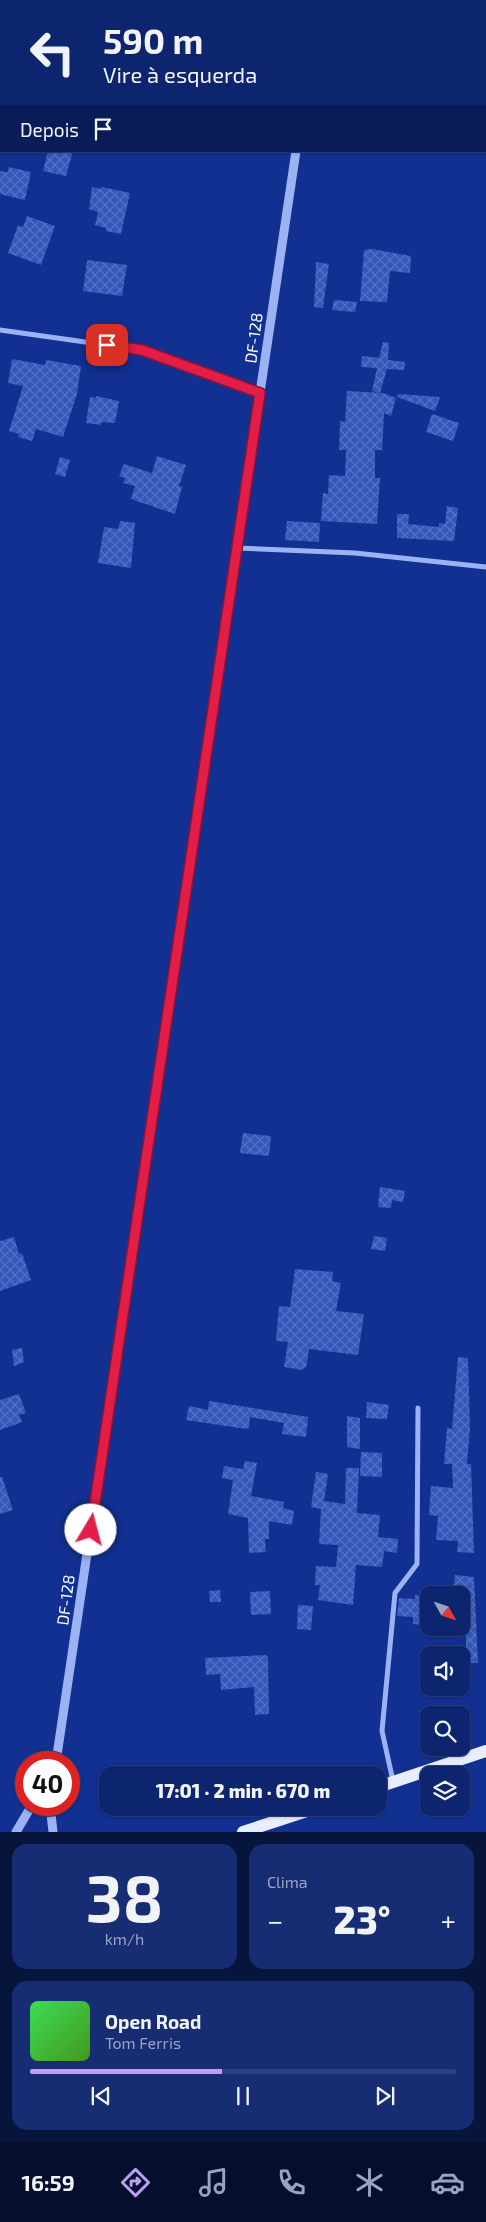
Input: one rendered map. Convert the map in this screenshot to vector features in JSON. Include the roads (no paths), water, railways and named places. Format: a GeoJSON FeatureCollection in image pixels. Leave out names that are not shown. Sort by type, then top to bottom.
{"type":"FeatureCollection","features":[{"type":"Feature","properties":{"kind":"main road"},"geometry":{"type":"LineString","coordinates":[[387,1784],[486,1751]]}},
{"type":"Feature","properties":{"kind":"main road"},"geometry":{"type":"LineString","coordinates":[[242,1832],[291,1816]]}},
{"type":"Feature","properties":{"kind":"street","name":"DF-128"},"geometry":{"type":"LineString","coordinates":[[57,1751],[296,152]]}},
{"type":"Feature","properties":{"kind":"street"},"geometry":{"type":"LineString","coordinates":[[0,330],[142,350],[260,393]]}},
{"type":"Feature","properties":{"kind":"street"},"geometry":{"type":"LineString","coordinates":[[237,548],[355,553],[486,567]]}},
{"type":"Feature","properties":{"kind":"street"},"geometry":{"type":"LineString","coordinates":[[393,1782],[382,1731],[395,1593],[417,1564],[418,1408]]}},
{"type":"Feature","properties":{"kind":"street","name":"DF-128"},"geometry":{"type":"LineString","coordinates":[[56,1751],[58,1747]]}},
{"type":"Feature","properties":{"kind":"street"},"geometry":{"type":"LineString","coordinates":[[16,1832],[25,1816]]}},
{"type":"Feature","properties":{"kind":"street"},"geometry":{"type":"LineString","coordinates":[[51,1816],[53,1832]]}}]}
